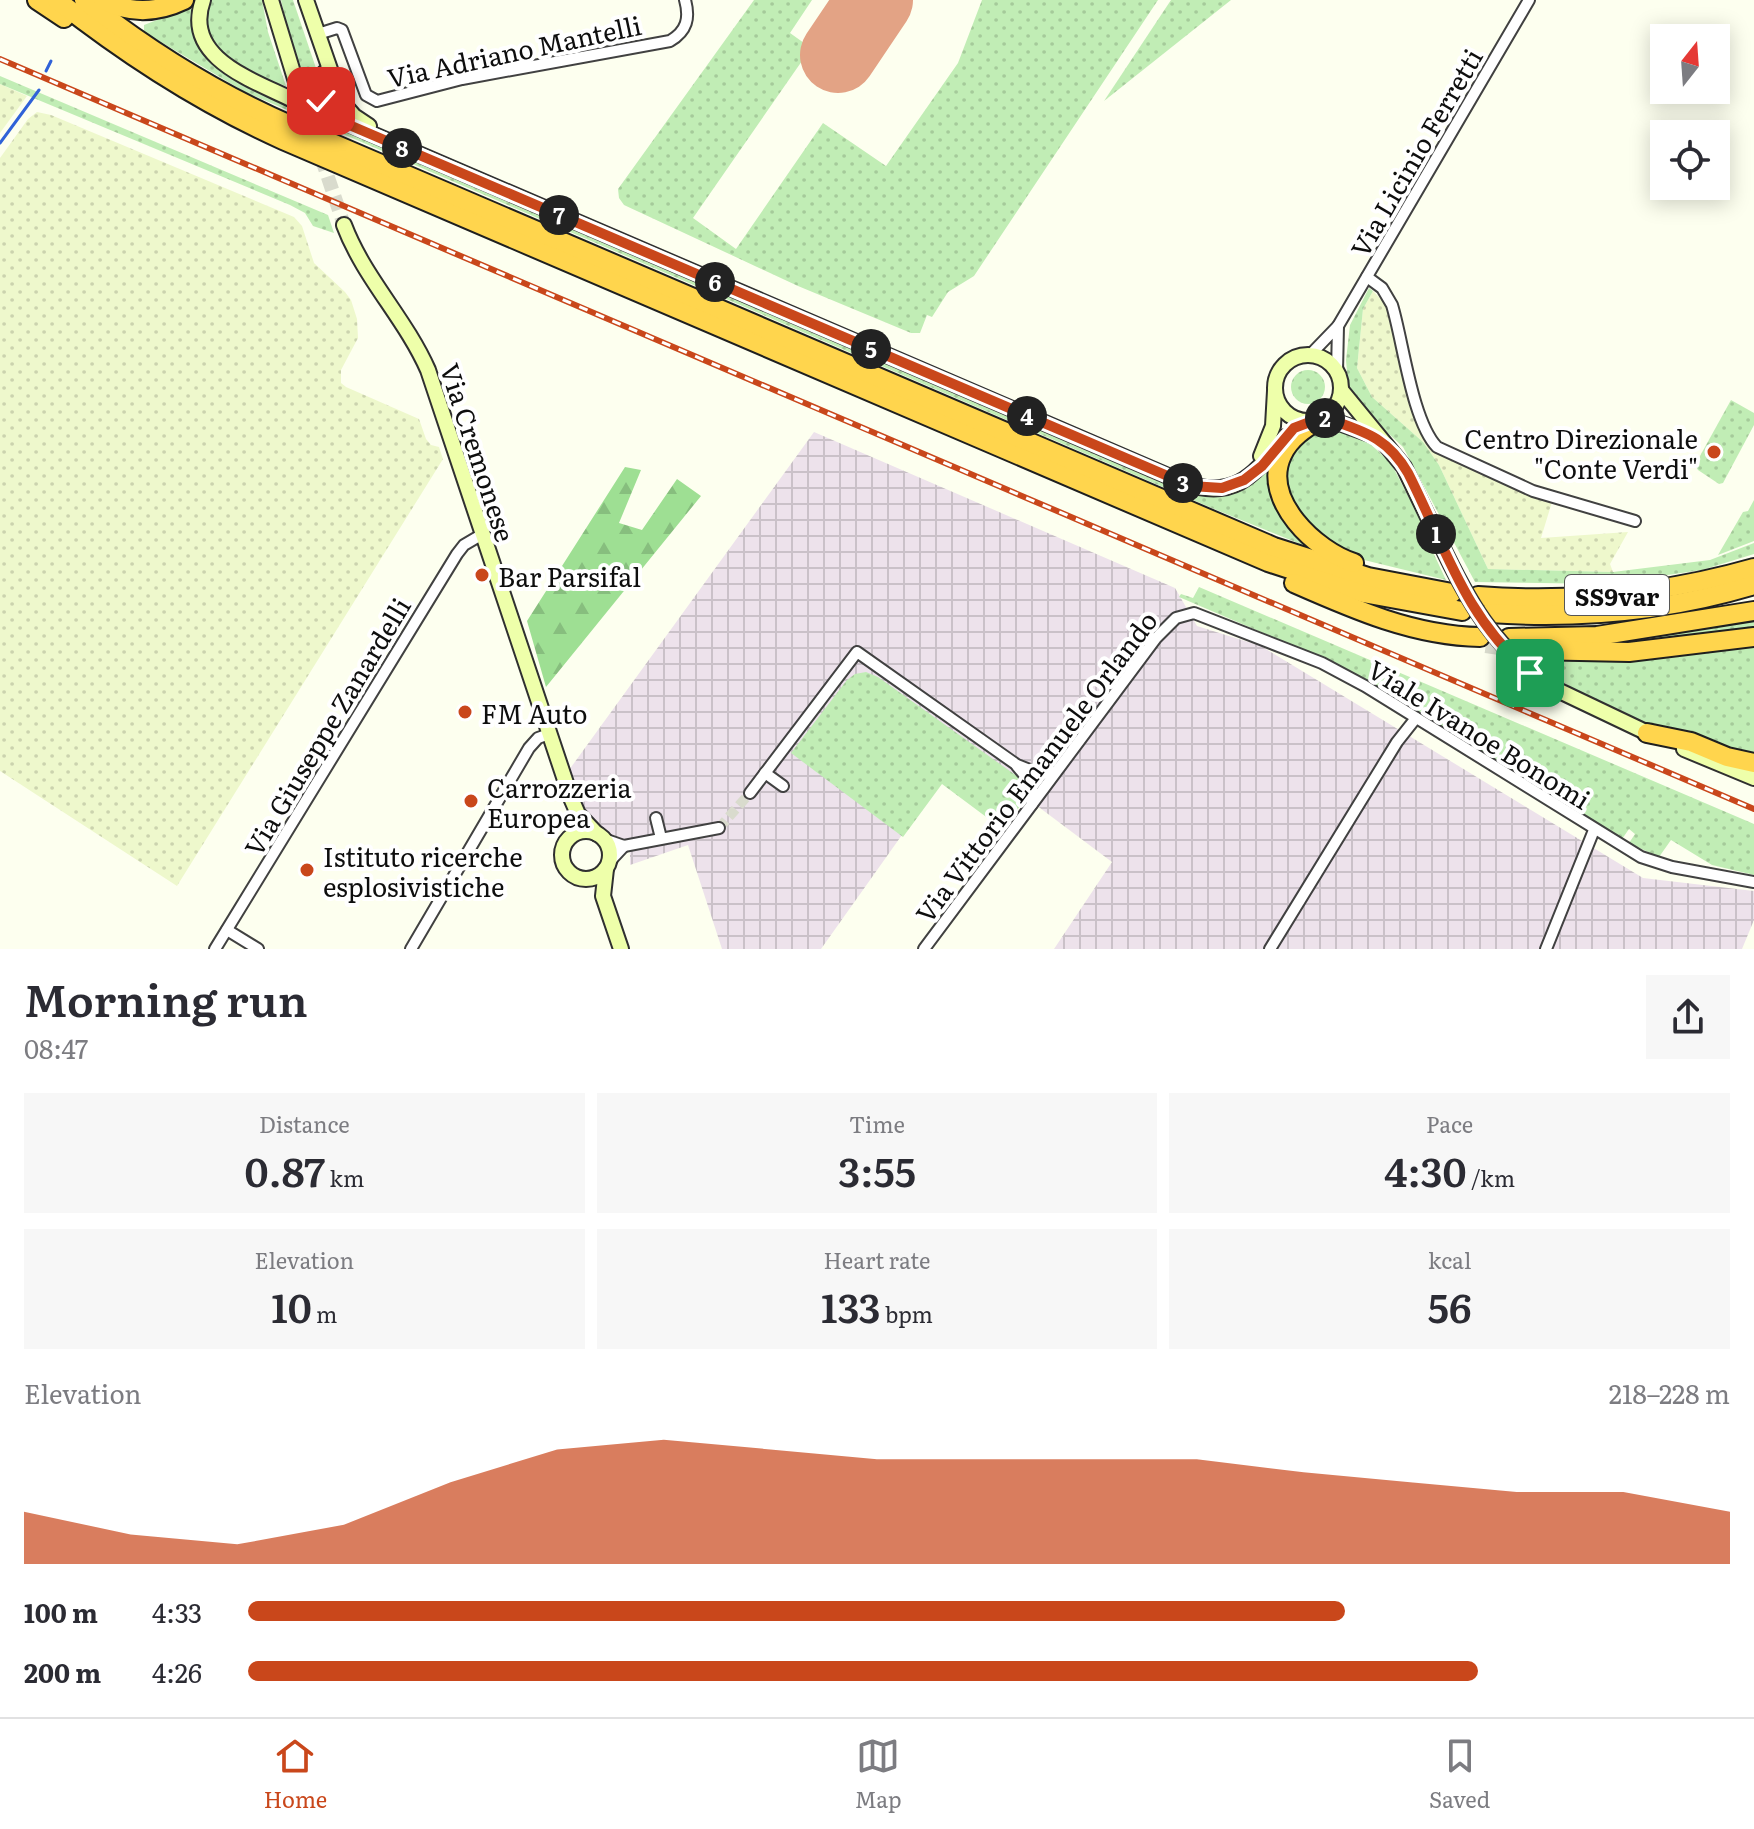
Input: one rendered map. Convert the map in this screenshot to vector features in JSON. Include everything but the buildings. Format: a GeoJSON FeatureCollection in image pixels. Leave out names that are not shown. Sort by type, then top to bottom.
{"type":"FeatureCollection","features":[{"type":"Feature","properties":{"kind":"highway"},"geometry":{"type":"LineString","coordinates":[[37,0],[81,29],[131,55]]}},
{"type":"Feature","properties":{"kind":"highway"},"geometry":{"type":"LineString","coordinates":[[57,0],[184,90],[261,130],[1170,520],[1315,579],[1375,596],[1462,611]]}},
{"type":"Feature","properties":{"kind":"highway"},"geometry":{"type":"LineString","coordinates":[[84,0],[178,66],[278,120],[1274,547],[1368,577],[1452,593],[1341,558],[1314,542],[1299,526],[1282,494],[1278,474],[1280,461],[1293,439],[1318,419]]}},
{"type":"Feature","properties":{"kind":"highway"},"geometry":{"type":"LineString","coordinates":[[103,0],[121,8],[141,11],[184,0]]}},
{"type":"Feature","properties":{"kind":"highway"},"geometry":{"type":"LineString","coordinates":[[1170,520],[1231,555],[1341,604],[1394,622],[1483,640]]}},
{"type":"Feature","properties":{"kind":"highway","name":"SS9var"},"geometry":{"type":"LineString","coordinates":[[1478,596],[1552,599],[1626,594],[1687,585],[1754,568]]}},
{"type":"Feature","properties":{"kind":"highway","name":"SS9var"},"geometry":{"type":"LineString","coordinates":[[1489,613],[1548,615],[1622,611],[1695,600],[1754,585]]}},
{"type":"Feature","properties":{"kind":"highway"},"geometry":{"type":"LineString","coordinates":[[1754,611],[1597,636],[1514,643],[1567,652],[1629,652],[1754,637]]}},
{"type":"Feature","properties":{"kind":"highway"},"geometry":{"type":"LineString","coordinates":[[1647,733],[1691,742],[1727,757],[1754,763]]}},
{"type":"Feature","properties":{"kind":"street"},"geometry":{"type":"LineString","coordinates":[[203,0],[199,26],[203,41],[211,54],[234,70],[1191,486],[1222,488],[1244,480],[1262,466],[1301,423],[1318,419],[1336,406],[1341,390]]}},
{"type":"Feature","properties":{"kind":"street","name":"Via Adriano Mantelli"},"geometry":{"type":"LineString","coordinates":[[318,34],[337,28],[342,30],[366,95],[377,101],[462,79],[670,41],[687,22],[685,0]]}},
{"type":"Feature","properties":{"kind":"street","name":"Via Licinio Ferretti"},"geometry":{"type":"LineString","coordinates":[[1310,355],[1338,326],[1529,0]]}},
{"type":"Feature","properties":{"kind":"street"},"geometry":{"type":"LineString","coordinates":[[274,5],[302,99],[313,107],[319,103],[327,87],[308,5]]}},
{"type":"Feature","properties":{"kind":"street"},"geometry":{"type":"LineString","coordinates":[[308,5],[341,101],[367,125],[1188,477],[1202,481],[1223,480],[1238,475],[1255,463],[1267,446],[1275,391],[1281,369],[1289,361],[1310,355],[1321,358],[1337,372]]}},
{"type":"Feature","properties":{"kind":"street","name":"Via Cremonese"},"geometry":{"type":"LineString","coordinates":[[344,225],[361,261],[424,361],[571,798]]}},
{"type":"Feature","properties":{"kind":"street"},"geometry":{"type":"LineString","coordinates":[[1367,277],[1382,288],[1392,305],[1421,420],[1437,447],[1533,491],[1635,521]]}},
{"type":"Feature","properties":{"kind":"street"},"geometry":{"type":"LineString","coordinates":[[1338,326],[1337,372],[1341,390],[1404,467],[1467,598],[1489,632],[1516,660],[1549,686],[1647,733],[1754,778]]}},
{"type":"Feature","properties":{"kind":"street"},"geometry":{"type":"LineString","coordinates":[[1275,391],[1278,401],[1292,417],[1318,419],[1378,437]]}},
{"type":"Feature","properties":{"kind":"street","name":"Via Giuseppe Zanardelli"},"geometry":{"type":"LineString","coordinates":[[215,949],[457,554],[464,545],[481,535]]}},
{"type":"Feature","properties":{"kind":"street","name":"Viale Ivanoe Bonomi"},"geometry":{"type":"LineString","coordinates":[[1184,614],[1203,615],[1322,663],[1628,851],[1652,862],[1754,882]]}},
{"type":"Feature","properties":{"kind":"street","name":"Via Vittorio Emanuele Orlando"},"geometry":{"type":"LineString","coordinates":[[924,949],[1156,638],[1169,623],[1184,614]]}},
{"type":"Feature","properties":{"kind":"street"},"geometry":{"type":"LineString","coordinates":[[750,793],[857,652],[1016,764],[1044,775],[1061,767]]}},
{"type":"Feature","properties":{"kind":"street"},"geometry":{"type":"LineString","coordinates":[[1270,949],[1397,742],[1416,718]]}},
{"type":"Feature","properties":{"kind":"street"},"geometry":{"type":"LineString","coordinates":[[411,949],[529,748],[538,738],[549,734]]}},
{"type":"Feature","properties":{"kind":"street"},"geometry":{"type":"LineString","coordinates":[[1016,764],[1033,787],[1029,810]]}},
{"type":"Feature","properties":{"kind":"street"},"geometry":{"type":"LineString","coordinates":[[765,773],[783,786]]}},
{"type":"Feature","properties":{"kind":"street"},"geometry":{"type":"LineString","coordinates":[[571,798],[578,814],[600,836],[610,853],[603,896],[621,949]]}},
{"type":"Feature","properties":{"kind":"street"},"geometry":{"type":"LineString","coordinates":[[571,798],[563,861],[571,874],[603,896]]}},
{"type":"Feature","properties":{"kind":"street"},"geometry":{"type":"LineString","coordinates":[[656,818],[661,838]]}},
{"type":"Feature","properties":{"kind":"street"},"geometry":{"type":"LineString","coordinates":[[564,845],[575,834],[590,831],[624,846],[719,828]]}},
{"type":"Feature","properties":{"kind":"street"},"geometry":{"type":"LineString","coordinates":[[1546,949],[1594,830]]}},
{"type":"Feature","properties":{"kind":"street"},"geometry":{"type":"LineString","coordinates":[[578,878],[594,878],[624,846]]}},
{"type":"Feature","properties":{"kind":"street"},"geometry":{"type":"LineString","coordinates":[[227,930],[258,949]]}},
{"type":"Feature","properties":{"kind":"shaded area"},"geometry":{"type":"Polygon","coordinates":[[[814,432],[1175,588],[1197,626],[1261,646],[1643,878],[1754,891],[1754,920],[1742,949],[1054,949],[1112,862],[1020,793],[941,780],[821,949],[722,949],[688,845],[630,865],[630,850],[585,818],[569,770],[814,432]]]}},
{"type":"Feature","properties":{"kind":"green space"},"geometry":{"type":"Polygon","coordinates":[[[210,0],[262,0],[268,32],[286,86],[279,84],[278,87],[218,52],[204,27],[210,0]]]}},
{"type":"Feature","properties":{"kind":"green space"},"geometry":{"type":"Polygon","coordinates":[[[281,0],[293,0],[320,80],[318,95],[310,100],[289,35],[281,0]]]}},
{"type":"Feature","properties":{"kind":"green space"},"geometry":{"type":"Polygon","coordinates":[[[754,0],[812,0],[790,33],[811,48],[693,218],[736,249],[823,123],[886,166],[958,63],[982,0],[1158,0],[974,276],[948,292],[932,317],[927,315],[920,333],[911,333],[798,286],[624,205],[619,198],[618,189],[754,0]]]}},
{"type":"Feature","properties":{"kind":"green space"},"geometry":{"type":"Polygon","coordinates":[[[1171,0],[1231,0],[1104,101],[1171,0]]]}},
{"type":"Feature","properties":{"kind":"green space"},"geometry":{"type":"Polygon","coordinates":[[[191,7],[198,44],[207,55],[237,77],[327,121],[327,124],[1181,491],[1207,495],[1231,493],[1253,483],[1271,465],[1304,543],[1214,509],[245,92],[144,32],[144,25],[191,7]]]}},
{"type":"Feature","properties":{"kind":"green space"},"geometry":{"type":"Polygon","coordinates":[[[0,76],[328,215],[334,233],[313,226],[305,213],[290,205],[0,84],[0,76]]]}},
{"type":"Feature","properties":{"kind":"green space"},"geometry":{"type":"Polygon","coordinates":[[[0,84],[27,96],[0,133],[0,84]]]}},
{"type":"Feature","properties":{"kind":"green space"},"geometry":{"type":"Polygon","coordinates":[[[37,112],[51,115],[294,217],[302,226],[314,263],[345,292],[357,319],[358,338],[341,370],[341,383],[419,419],[426,439],[431,445],[439,447],[443,459],[177,886],[0,771],[0,158],[28,119],[37,112]]]}},
{"type":"Feature","properties":{"kind":"green space"},"geometry":{"type":"Polygon","coordinates":[[[1369,288],[1373,291],[1363,309],[1357,368],[1372,397],[1423,442],[1439,465],[1488,569],[1613,572],[1710,560],[1754,543],[1754,554],[1702,570],[1605,584],[1475,582],[1403,447],[1363,410],[1348,384],[1346,360],[1350,325],[1369,288]]]}},
{"type":"Feature","properties":{"kind":"green space"},"geometry":{"type":"Polygon","coordinates":[[[1373,291],[1388,307],[1420,431],[1427,443],[1445,458],[1552,502],[1541,538],[1628,532],[1610,564],[1613,572],[1488,569],[1439,465],[1423,442],[1372,397],[1357,368],[1363,309],[1373,291]]]}},
{"type":"Feature","properties":{"kind":"green space"},"geometry":{"type":"Polygon","coordinates":[[[1308,370],[1320,375],[1325,387],[1320,399],[1308,404],[1296,399],[1291,387],[1296,375],[1308,370]]]}},
{"type":"Feature","properties":{"kind":"green space"},"geometry":{"type":"Polygon","coordinates":[[[1731,400],[1754,413],[1754,425],[1723,483],[1719,484],[1695,465],[1731,400]]]}},
{"type":"Feature","properties":{"kind":"green space"},"geometry":{"type":"Polygon","coordinates":[[[1333,428],[1364,438],[1391,463],[1426,531],[1424,533],[1446,580],[1364,560],[1332,547],[1295,509],[1286,484],[1288,455],[1316,430],[1333,428]]]}},
{"type":"Feature","properties":{"kind":"green space"},"geometry":{"type":"Polygon","coordinates":[[[625,467],[641,470],[619,523],[642,530],[677,479],[701,496],[546,687],[527,621],[625,467]]]}},
{"type":"Feature","properties":{"kind":"green space"},"geometry":{"type":"Polygon","coordinates":[[[1754,500],[1754,541],[1718,555],[1743,512],[1748,511],[1754,500]]]}},
{"type":"Feature","properties":{"kind":"green space"},"geometry":{"type":"Polygon","coordinates":[[[1199,587],[1754,824],[1754,875],[1712,865],[1671,840],[1659,857],[1629,843],[1635,834],[1629,829],[1622,839],[1347,669],[1179,597],[1181,594],[1193,598],[1199,587]]]}},
{"type":"Feature","properties":{"kind":"green space"},"geometry":{"type":"Polygon","coordinates":[[[1754,616],[1754,631],[1636,646],[1601,642],[1754,616]]]}},
{"type":"Feature","properties":{"kind":"green space"},"geometry":{"type":"Polygon","coordinates":[[[1754,644],[1754,758],[1649,724],[1568,688],[1526,655],[1754,644]]]}},
{"type":"Feature","properties":{"kind":"green space"},"geometry":{"type":"Polygon","coordinates":[[[866,672],[878,677],[1021,779],[1025,794],[1023,800],[1001,828],[942,784],[903,837],[791,753],[847,680],[855,674],[866,672]]]}},
{"type":"Feature","properties":{"kind":"waterway"},"geometry":{"type":"LineString","coordinates":[[46,71],[51,61]]}},
{"type":"Feature","properties":{"kind":"waterway"},"geometry":{"type":"LineString","coordinates":[[0,143],[39,90]]}},
{"type":"Feature","properties":{"kind":"runway"},"geometry":{"type":"LineString","coordinates":[[838,55],[875,0]]}},
{"type":"Feature","properties":{"kind":"tunnel"},"geometry":{"type":"LineString","coordinates":[[301,97],[344,225]]}},
{"type":"Feature","properties":{"kind":"tunnel"},"geometry":{"type":"LineString","coordinates":[[1486,644],[1519,649]]}},
{"type":"Feature","properties":{"kind":"tunnel"},"geometry":{"type":"LineString","coordinates":[[719,828],[750,793]]}},
{"type":"Feature","properties":{"kind":"railway"},"geometry":{"type":"LineString","coordinates":[[0,59],[1754,809]]}},
{"type":"Feature","properties":{"kind":"place","name":"Centro Direzionale \"Conte Verdi\""},"geometry":{"type":"Point","coordinates":[1714,452]}},
{"type":"Feature","properties":{"kind":"place","name":"Bar Parsifal"},"geometry":{"type":"Point","coordinates":[482,575]}},
{"type":"Feature","properties":{"kind":"place","name":"FM Auto"},"geometry":{"type":"Point","coordinates":[465,712]}},
{"type":"Feature","properties":{"kind":"place","name":"Carrozzeria Europea"},"geometry":{"type":"Point","coordinates":[471,801]}},
{"type":"Feature","properties":{"kind":"place","name":"Istituto ricerche esplosivistiche"},"geometry":{"type":"Point","coordinates":[307,870]}},
{"type":"Feature","properties":{"kind":"route"},"geometry":{"type":"LineString","coordinates":[[321,101],[313,107],[305,106],[1191,486],[1222,488],[1251,477],[1294,428],[1323,417],[1378,437],[1408,473],[1472,607],[1489,632],[1530,673]]}}]}
